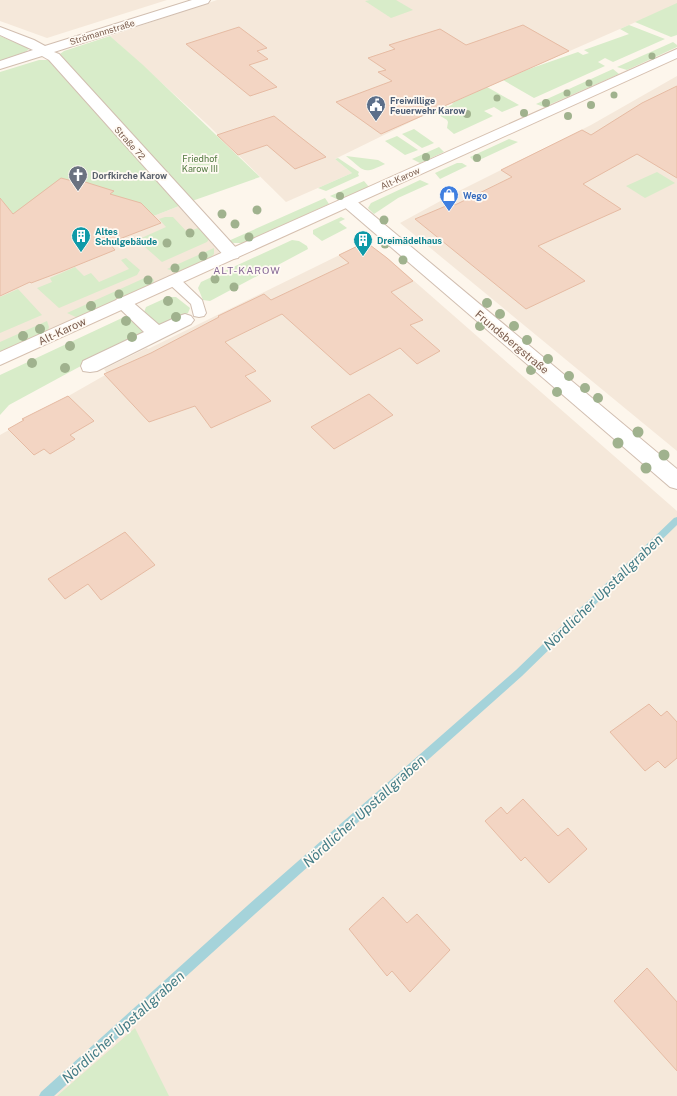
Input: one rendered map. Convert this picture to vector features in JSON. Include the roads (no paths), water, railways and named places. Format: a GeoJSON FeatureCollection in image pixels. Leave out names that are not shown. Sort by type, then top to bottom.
{"type":"FeatureCollection","features":[{"type":"Feature","properties":{"kind":"street","name":"Strömannstraße"},"geometry":{"type":"LineString","coordinates":[[0,65],[204,0]]}},
{"type":"Feature","properties":{"kind":"street","name":"Straße 72"},"geometry":{"type":"LineString","coordinates":[[0,30],[54,57],[232,254]]}},
{"type":"Feature","properties":{"kind":"street","name":"Alt-Karow"},"geometry":{"type":"LineString","coordinates":[[0,359],[677,53]]}},
{"type":"Feature","properties":{"kind":"street","name":"Frundsbergstraße"},"geometry":{"type":"LineString","coordinates":[[348,202],[677,481]]}},
{"type":"Feature","properties":{"kind":"street"},"geometry":{"type":"LineString","coordinates":[[123,303],[157,334]]}},
{"type":"Feature","properties":{"kind":"street"},"geometry":{"type":"LineString","coordinates":[[90,366],[192,316]]}},
{"type":"Feature","properties":{"kind":"lane"},"geometry":{"type":"LineString","coordinates":[[173,280],[197,303],[192,316]]}},
{"type":"Feature","properties":{"kind":"waterway","name":"Nördlicher Upstallgraben"},"geometry":{"type":"LineString","coordinates":[[45,1096],[251,910],[519,673],[677,520]]}},
{"type":"Feature","properties":{"kind":"place","name":"Freiwillige Feuerwehr Karow"},"geometry":{"type":"Point","coordinates":[376,122]}},
{"type":"Feature","properties":{"kind":"place","name":"Dorfkirche Karow"},"geometry":{"type":"Point","coordinates":[78,192]}},
{"type":"Feature","properties":{"kind":"place","name":"Wego"},"geometry":{"type":"Point","coordinates":[449,212]}},
{"type":"Feature","properties":{"kind":"place","name":"Altes Schulgebäude"},"geometry":{"type":"Point","coordinates":[81,253]}},
{"type":"Feature","properties":{"kind":"place","name":"Dreimädelhaus"},"geometry":{"type":"Point","coordinates":[363,257]}},
{"type":"Feature","properties":{"kind":"district","name":"ALT-KAROW"},"geometry":{"type":"Point","coordinates":[247,270]}},
{"type":"Feature","properties":{"kind":"park label","name":"Friedhof Karow III"},"geometry":{"type":"Point","coordinates":[200,164]}}]}
